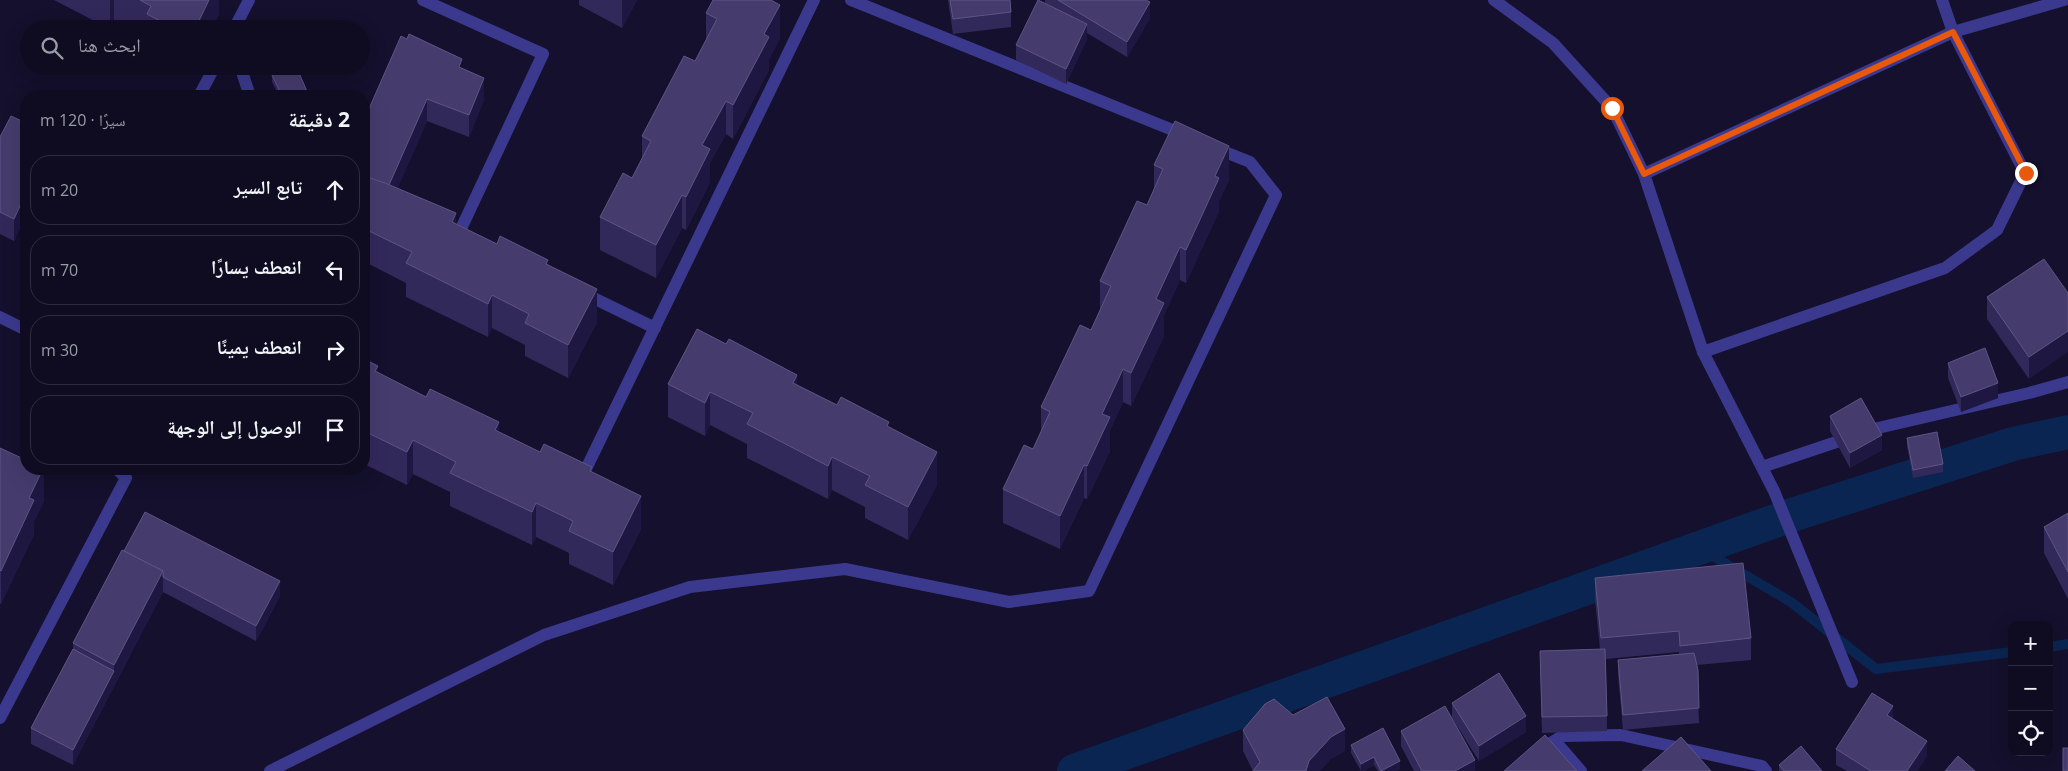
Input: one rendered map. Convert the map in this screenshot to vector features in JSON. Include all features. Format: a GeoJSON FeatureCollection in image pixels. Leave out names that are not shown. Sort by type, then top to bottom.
{"type":"FeatureCollection","features":[{"type":"Feature","properties":{"kind":"street"},"geometry":{"type":"LineString","coordinates":[[239,20],[249,0]]}},
{"type":"Feature","properties":{"kind":"street"},"geometry":{"type":"LineString","coordinates":[[423,0],[543,54],[459,233],[477,242]]}},
{"type":"Feature","properties":{"kind":"street"},"geometry":{"type":"LineString","coordinates":[[566,465],[584,474],[814,0]]}},
{"type":"Feature","properties":{"kind":"street"},"geometry":{"type":"LineString","coordinates":[[270,771],[544,635],[690,587],[845,569],[1009,602],[1089,591],[1276,195],[1250,162],[851,0]]}},
{"type":"Feature","properties":{"kind":"street"},"geometry":{"type":"LineString","coordinates":[[1494,0],[1553,43],[1612,108],[1644,174],[1703,352],[1774,491],[1852,682]]}},
{"type":"Feature","properties":{"kind":"street"},"geometry":{"type":"LineString","coordinates":[[1703,352],[1945,268],[1997,230],[2026,173],[1953,32],[1942,0]]}},
{"type":"Feature","properties":{"kind":"street"},"geometry":{"type":"LineString","coordinates":[[1644,174],[1953,32],[2066,0]]}},
{"type":"Feature","properties":{"kind":"street"},"geometry":{"type":"LineString","coordinates":[[203,90],[210,75]]}},
{"type":"Feature","properties":{"kind":"street"},"geometry":{"type":"LineString","coordinates":[[243,75],[248,90]]}},
{"type":"Feature","properties":{"kind":"street"},"geometry":{"type":"LineString","coordinates":[[566,285],[655,328]]}},
{"type":"Feature","properties":{"kind":"street"},"geometry":{"type":"LineString","coordinates":[[0,318],[20,327]]}},
{"type":"Feature","properties":{"kind":"street"},"geometry":{"type":"LineString","coordinates":[[1762,468],[1878,428],[2029,393],[2068,382]]}},
{"type":"Feature","properties":{"kind":"street"},"geometry":{"type":"LineString","coordinates":[[0,718],[128,475]]}},
{"type":"Feature","properties":{"kind":"street"},"geometry":{"type":"LineString","coordinates":[[1530,756],[1562,736],[1621,736],[1762,766],[1766,771]]}},
{"type":"Feature","properties":{"kind":"street"},"geometry":{"type":"LineString","coordinates":[[1555,741],[1581,771]]}},
{"type":"Feature","properties":{"kind":"building"},"geometry":{"type":"Polygon","coordinates":[[[140,0],[209,0],[199,20],[158,20],[147,14],[151,6],[140,0]]]}},
{"type":"Feature","properties":{"kind":"building"},"geometry":{"type":"Polygon","coordinates":[[[713,0],[771,0],[780,5],[764,34],[769,37],[733,105],[726,101],[702,145],[710,149],[686,197],[682,195],[656,245],[600,217],[623,173],[632,178],[651,141],[642,136],[684,56],[695,61],[717,19],[706,13],[713,0]]]}},
{"type":"Feature","properties":{"kind":"building"},"geometry":{"type":"Polygon","coordinates":[[[950,0],[1010,0],[1011,12],[953,19],[950,0]]]}},
{"type":"Feature","properties":{"kind":"building"},"geometry":{"type":"Polygon","coordinates":[[[1038,0],[1087,24],[1066,69],[1016,45],[1038,0]]]}},
{"type":"Feature","properties":{"kind":"building"},"geometry":{"type":"Polygon","coordinates":[[[1058,0],[1146,0],[1150,2],[1127,42],[1058,0]]]}},
{"type":"Feature","properties":{"kind":"building"},"geometry":{"type":"Polygon","coordinates":[[[409,34],[462,59],[459,67],[484,78],[469,115],[427,99],[389,185],[370,178],[370,106],[401,36],[407,39],[409,34]]]}},
{"type":"Feature","properties":{"kind":"building"},"geometry":{"type":"Polygon","coordinates":[[[272,75],[300,75],[306,90],[279,90],[272,75]]]}},
{"type":"Feature","properties":{"kind":"building"},"geometry":{"type":"Polygon","coordinates":[[[11,116],[20,120],[20,206],[14,219],[0,212],[0,137],[11,116]]]}},
{"type":"Feature","properties":{"kind":"building"},"geometry":{"type":"Polygon","coordinates":[[[1175,121],[1229,146],[1215,176],[1219,178],[1186,250],[1180,247],[1156,299],[1164,303],[1131,373],[1123,369],[1102,414],[1110,417],[1087,466],[1084,465],[1060,516],[1003,489],[1024,445],[1033,449],[1050,412],[1041,407],[1080,325],[1091,330],[1111,286],[1100,281],[1137,201],[1147,205],[1163,169],[1154,165],[1175,121]]]}},
{"type":"Feature","properties":{"kind":"building"},"geometry":{"type":"Polygon","coordinates":[[[370,178],[456,213],[452,222],[497,244],[500,236],[548,260],[546,264],[597,289],[568,345],[525,323],[529,314],[492,295],[488,304],[406,263],[412,252],[370,231],[370,178]]]}},
{"type":"Feature","properties":{"kind":"building"},"geometry":{"type":"Polygon","coordinates":[[[2044,259],[2068,293],[2068,331],[2029,357],[1987,297],[2044,259]]]}},
{"type":"Feature","properties":{"kind":"building"},"geometry":{"type":"Polygon","coordinates":[[[697,329],[726,344],[729,339],[797,375],[793,383],[837,405],[841,397],[889,422],[887,426],[937,452],[908,507],[865,485],[870,476],[832,457],[828,466],[747,424],[753,413],[710,392],[705,403],[668,384],[697,329]]]}},
{"type":"Feature","properties":{"kind":"building"},"geometry":{"type":"Polygon","coordinates":[[[1985,348],[1998,383],[1961,397],[1948,363],[1985,348]]]}},
{"type":"Feature","properties":{"kind":"building"},"geometry":{"type":"Polygon","coordinates":[[[370,362],[378,366],[375,371],[426,397],[430,389],[499,422],[495,430],[540,452],[544,444],[592,467],[590,471],[641,496],[613,552],[569,531],[573,521],[536,503],[532,512],[450,473],[456,462],[413,440],[407,452],[370,434],[370,362]]]}},
{"type":"Feature","properties":{"kind":"building"},"geometry":{"type":"Polygon","coordinates":[[[1861,398],[1882,435],[1850,453],[1830,416],[1861,398]]]}},
{"type":"Feature","properties":{"kind":"building"},"geometry":{"type":"Polygon","coordinates":[[[1937,432],[1943,464],[1913,470],[1907,438],[1937,432]]]}},
{"type":"Feature","properties":{"kind":"building"},"geometry":{"type":"Polygon","coordinates":[[[0,448],[20,457],[20,475],[40,475],[29,498],[34,500],[0,570],[0,448]]]}},
{"type":"Feature","properties":{"kind":"building"},"geometry":{"type":"Polygon","coordinates":[[[145,512],[280,581],[256,626],[163,577],[163,571],[124,551],[145,512]]]}},
{"type":"Feature","properties":{"kind":"building"},"geometry":{"type":"Polygon","coordinates":[[[2068,513],[2068,572],[2044,527],[2068,513]]]}},
{"type":"Feature","properties":{"kind":"building"},"geometry":{"type":"Polygon","coordinates":[[[122,550],[163,571],[114,665],[73,643],[122,550]]]}},
{"type":"Feature","properties":{"kind":"building"},"geometry":{"type":"Polygon","coordinates":[[[1743,563],[1751,638],[1680,646],[1679,631],[1601,638],[1595,578],[1743,563]]]}},
{"type":"Feature","properties":{"kind":"building"},"geometry":{"type":"Polygon","coordinates":[[[73,649],[114,671],[73,750],[31,728],[73,649]]]}},
{"type":"Feature","properties":{"kind":"building"},"geometry":{"type":"Polygon","coordinates":[[[1605,649],[1607,716],[1542,717],[1540,651],[1605,649]]]}},
{"type":"Feature","properties":{"kind":"building"},"geometry":{"type":"Polygon","coordinates":[[[1694,653],[1698,670],[1699,708],[1623,715],[1618,660],[1694,653]]]}},
{"type":"Feature","properties":{"kind":"building"},"geometry":{"type":"Polygon","coordinates":[[[1499,673],[1526,716],[1479,746],[1452,703],[1499,673]]]}},
{"type":"Feature","properties":{"kind":"building"},"geometry":{"type":"Polygon","coordinates":[[[1872,693],[1893,706],[1887,715],[1927,741],[1907,771],[1871,771],[1836,749],[1872,693]]]}},
{"type":"Feature","properties":{"kind":"building"},"geometry":{"type":"Polygon","coordinates":[[[1327,697],[1345,729],[1331,737],[1309,761],[1306,771],[1253,771],[1260,762],[1243,730],[1265,704],[1274,699],[1293,715],[1327,697]]]}},
{"type":"Feature","properties":{"kind":"building"},"geometry":{"type":"Polygon","coordinates":[[[1445,706],[1475,760],[1455,771],[1422,771],[1401,731],[1445,706]]]}},
{"type":"Feature","properties":{"kind":"building"},"geometry":{"type":"Polygon","coordinates":[[[1383,728],[1400,761],[1381,771],[1374,757],[1361,764],[1351,745],[1383,728]]]}},
{"type":"Feature","properties":{"kind":"building"},"geometry":{"type":"Polygon","coordinates":[[[1545,735],[1577,771],[1504,771],[1545,735]]]}},
{"type":"Feature","properties":{"kind":"building"},"geometry":{"type":"Polygon","coordinates":[[[1681,737],[1711,771],[1642,771],[1681,737]]]}},
{"type":"Feature","properties":{"kind":"building"},"geometry":{"type":"Polygon","coordinates":[[[1801,746],[1822,771],[1784,771],[1779,765],[1801,746]]]}},
{"type":"Feature","properties":{"kind":"building"},"geometry":{"type":"Polygon","coordinates":[[[2063,748],[2068,748],[2068,771],[2063,771],[2063,748]]]}},
{"type":"Feature","properties":{"kind":"building"},"geometry":{"type":"Polygon","coordinates":[[[1958,756],[1975,771],[1945,771],[1958,756]]]}},
{"type":"Feature","properties":{"kind":"waterway"},"geometry":{"type":"LineString","coordinates":[[1074,771],[1789,516],[2013,444],[2068,432]]}},
{"type":"Feature","properties":{"kind":"waterway"},"geometry":{"type":"LineString","coordinates":[[1699,548],[1791,602],[1876,669],[2008,652]]}},
{"type":"Feature","properties":{"kind":"waterway"},"geometry":{"type":"LineString","coordinates":[[2053,646],[2068,644]]}},
{"type":"Feature","properties":{"kind":"route"},"geometry":{"type":"LineString","coordinates":[[1612,108],[1644,174],[1953,32],[2026,173]]}}]}
